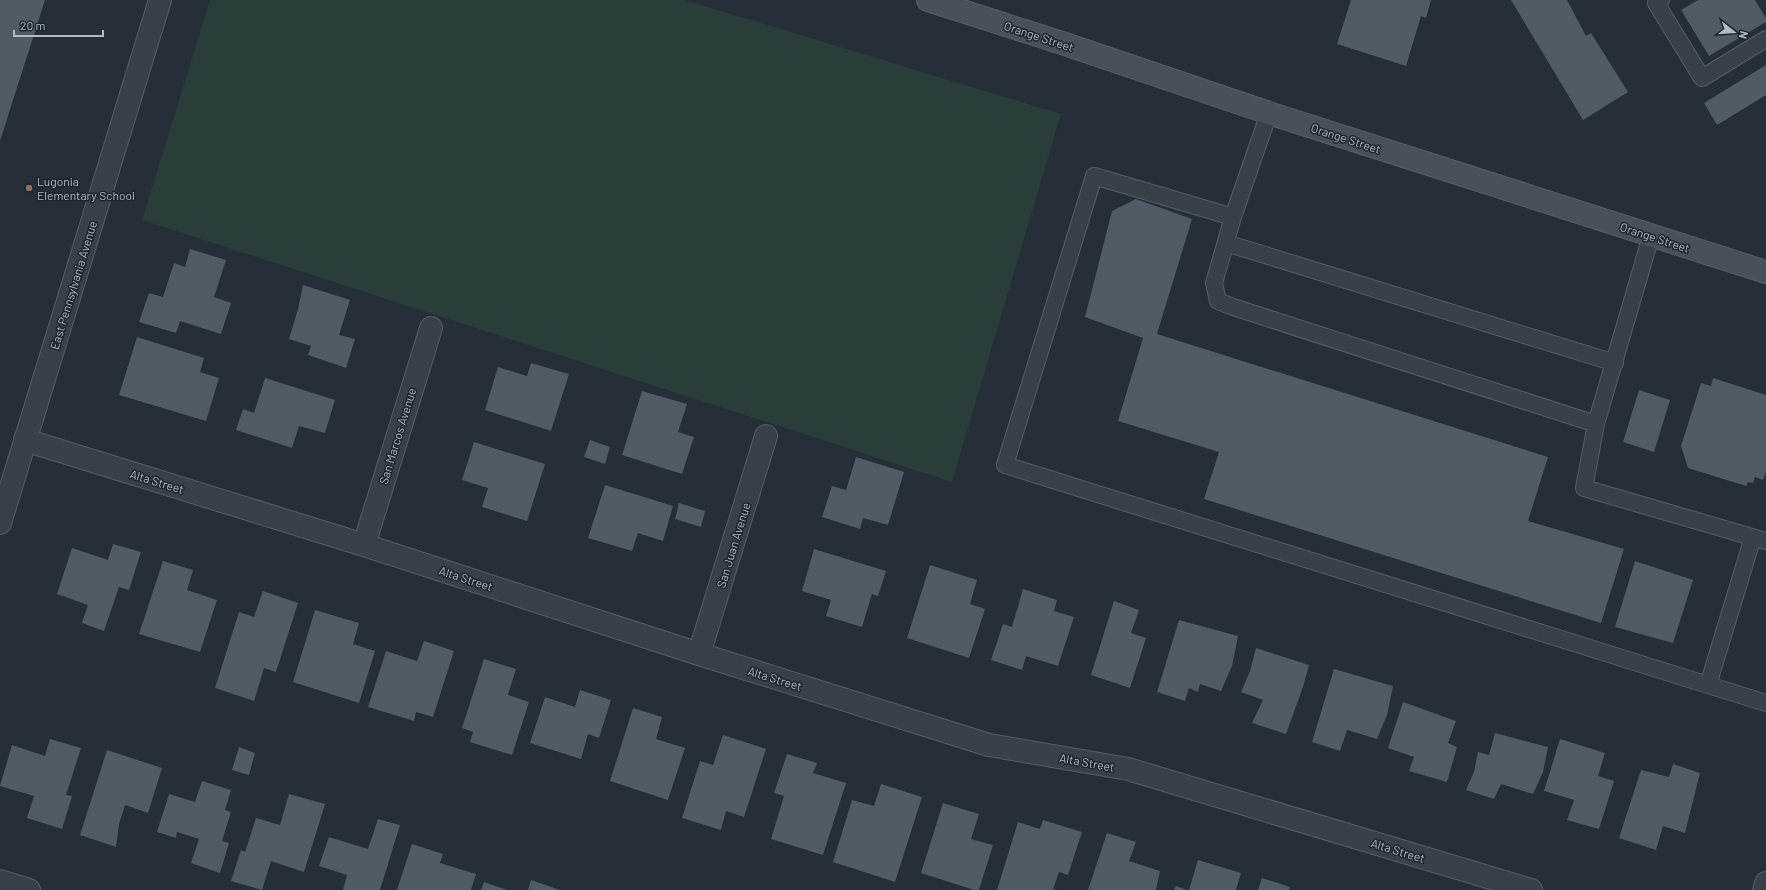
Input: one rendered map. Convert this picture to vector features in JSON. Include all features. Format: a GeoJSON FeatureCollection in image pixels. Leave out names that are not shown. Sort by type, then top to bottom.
{"type":"FeatureCollection","features":[{"type":"Feature","properties":{"kind":"main road","name":"Orange Street"},"geometry":{"type":"LineString","coordinates":[[928,0],[1065,44],[1269,114],[1766,272]]}},
{"type":"Feature","properties":{"kind":"street","name":"East Pennsylvania Avenue"},"geometry":{"type":"LineString","coordinates":[[0,523],[160,0]]}},
{"type":"Feature","properties":{"kind":"street","name":"San Marcos Avenue"},"geometry":{"type":"LineString","coordinates":[[364,545],[431,328]]}},
{"type":"Feature","properties":{"kind":"street","name":"San Juan Avenue"},"geometry":{"type":"LineString","coordinates":[[699,654],[766,436]]}},
{"type":"Feature","properties":{"kind":"street","name":"Alta Street"},"geometry":{"type":"LineString","coordinates":[[25,440],[364,545],[699,654],[989,745],[1128,769],[1531,890]]}},
{"type":"Feature","properties":{"kind":"street"},"geometry":{"type":"LineString","coordinates":[[0,881],[29,890]]}},
{"type":"Feature","properties":{"kind":"street"},"geometry":{"type":"LineString","coordinates":[[1764,890],[1766,883]]}},
{"type":"Feature","properties":{"kind":"lane"},"geometry":{"type":"LineString","coordinates":[[1661,0],[1656,3],[1702,78],[1766,39]]}},
{"type":"Feature","properties":{"kind":"lane"},"geometry":{"type":"LineString","coordinates":[[1269,114],[1233,217],[1214,283],[1218,301],[1596,424]]}},
{"type":"Feature","properties":{"kind":"lane"},"geometry":{"type":"LineString","coordinates":[[1233,217],[1094,176],[1005,465],[1766,703]]}},
{"type":"Feature","properties":{"kind":"lane"},"geometry":{"type":"LineString","coordinates":[[1651,236],[1596,424],[1584,488],[1759,539],[1708,685]]}},
{"type":"Feature","properties":{"kind":"lane"},"geometry":{"type":"LineString","coordinates":[[1226,243],[1614,363]]}},
{"type":"Feature","properties":{"kind":"green space"},"geometry":{"type":"Polygon","coordinates":[[[210,0],[685,0],[1061,114],[952,482],[142,220],[210,0]]]}},
{"type":"Feature","properties":{"kind":"building"},"geometry":{"type":"Polygon","coordinates":[[[0,0],[45,0],[0,141],[0,0]]]}},
{"type":"Feature","properties":{"kind":"building"},"geometry":{"type":"Polygon","coordinates":[[[1351,0],[1431,0],[1426,18],[1421,16],[1406,66],[1337,44],[1351,0]]]}},
{"type":"Feature","properties":{"kind":"building"},"geometry":{"type":"Polygon","coordinates":[[[1511,0],[1567,0],[1586,36],[1591,33],[1628,92],[1583,120],[1511,0]]]}},
{"type":"Feature","properties":{"kind":"building"},"geometry":{"type":"Polygon","coordinates":[[[1698,0],[1755,0],[1766,18],[1766,22],[1709,56],[1681,10],[1698,0]]]}},
{"type":"Feature","properties":{"kind":"building"},"geometry":{"type":"Polygon","coordinates":[[[1766,65],[1766,95],[1717,125],[1704,103],[1766,65]]]}},
{"type":"Feature","properties":{"kind":"building"},"geometry":{"type":"Polygon","coordinates":[[[1136,199],[1192,219],[1157,334],[1548,457],[1528,521],[1624,549],[1601,623],[1204,499],[1219,452],[1118,421],[1143,338],[1085,317],[1112,211],[1136,199]]]}},
{"type":"Feature","properties":{"kind":"building"},"geometry":{"type":"Polygon","coordinates":[[[190,249],[226,260],[214,297],[231,303],[221,334],[180,321],[176,333],[139,322],[149,293],[163,297],[174,263],[185,267],[190,249]]]}},
{"type":"Feature","properties":{"kind":"building"},"geometry":{"type":"Polygon","coordinates":[[[303,285],[350,300],[339,335],[355,339],[346,368],[308,355],[311,346],[289,339],[303,285]]]}},
{"type":"Feature","properties":{"kind":"building"},"geometry":{"type":"Polygon","coordinates":[[[137,337],[204,358],[200,372],[219,378],[206,421],[119,395],[137,337]]]}},
{"type":"Feature","properties":{"kind":"building"},"geometry":{"type":"Polygon","coordinates":[[[531,363],[569,374],[551,431],[485,410],[498,367],[527,376],[531,363]]]}},
{"type":"Feature","properties":{"kind":"building"},"geometry":{"type":"Polygon","coordinates":[[[265,378],[335,400],[325,433],[299,426],[292,448],[236,430],[243,409],[254,413],[265,378]]]}},
{"type":"Feature","properties":{"kind":"building"},"geometry":{"type":"Polygon","coordinates":[[[1713,378],[1766,395],[1766,472],[1763,480],[1755,477],[1753,483],[1748,482],[1746,486],[1688,468],[1681,446],[1701,383],[1711,386],[1713,378]]]}},
{"type":"Feature","properties":{"kind":"building"},"geometry":{"type":"Polygon","coordinates":[[[1639,390],[1670,400],[1654,452],[1623,442],[1639,390]]]}},
{"type":"Feature","properties":{"kind":"building"},"geometry":{"type":"Polygon","coordinates":[[[642,391],[687,404],[678,432],[694,437],[682,474],[622,455],[642,391]]]}},
{"type":"Feature","properties":{"kind":"building"},"geometry":{"type":"Polygon","coordinates":[[[590,440],[610,447],[605,464],[584,457],[590,440]]]}},
{"type":"Feature","properties":{"kind":"building"},"geometry":{"type":"Polygon","coordinates":[[[474,442],[545,464],[527,521],[482,507],[488,488],[462,480],[474,442]]]}},
{"type":"Feature","properties":{"kind":"building"},"geometry":{"type":"Polygon","coordinates":[[[856,457],[904,472],[888,525],[863,518],[860,529],[822,517],[832,486],[846,490],[856,457]]]}},
{"type":"Feature","properties":{"kind":"building"},"geometry":{"type":"Polygon","coordinates":[[[605,485],[673,506],[663,541],[638,533],[632,551],[588,538],[605,485]]]}},
{"type":"Feature","properties":{"kind":"building"},"geometry":{"type":"Polygon","coordinates":[[[679,503],[705,511],[701,527],[675,519],[679,503]]]}},
{"type":"Feature","properties":{"kind":"building"},"geometry":{"type":"Polygon","coordinates":[[[113,544],[141,552],[129,590],[119,587],[104,631],[82,623],[88,605],[57,594],[72,548],[108,560],[113,544]]]}},
{"type":"Feature","properties":{"kind":"building"},"geometry":{"type":"Polygon","coordinates":[[[814,549],[886,571],[878,596],[872,594],[862,627],[826,616],[831,600],[802,591],[814,549]]]}},
{"type":"Feature","properties":{"kind":"building"},"geometry":{"type":"Polygon","coordinates":[[[163,561],[193,570],[187,590],[217,600],[200,652],[139,634],[163,561]]]}},
{"type":"Feature","properties":{"kind":"building"},"geometry":{"type":"Polygon","coordinates":[[[1635,561],[1693,580],[1673,643],[1615,627],[1635,561]]]}},
{"type":"Feature","properties":{"kind":"building"},"geometry":{"type":"Polygon","coordinates":[[[930,565],[977,580],[970,604],[985,609],[969,658],[907,638],[930,565]]]}},
{"type":"Feature","properties":{"kind":"building"},"geometry":{"type":"Polygon","coordinates":[[[1023,589],[1057,600],[1054,611],[1074,617],[1058,666],[1026,656],[1022,670],[991,660],[1003,624],[1012,627],[1023,589]]]}},
{"type":"Feature","properties":{"kind":"building"},"geometry":{"type":"Polygon","coordinates":[[[263,591],[298,603],[276,672],[264,668],[254,701],[215,688],[239,612],[254,617],[263,591]]]}},
{"type":"Feature","properties":{"kind":"building"},"geometry":{"type":"Polygon","coordinates":[[[1114,601],[1139,610],[1131,633],[1146,638],[1130,688],[1091,675],[1114,601]]]}},
{"type":"Feature","properties":{"kind":"building"},"geometry":{"type":"Polygon","coordinates":[[[315,610],[359,623],[353,644],[375,651],[359,703],[293,682],[315,610]]]}},
{"type":"Feature","properties":{"kind":"building"},"geometry":{"type":"Polygon","coordinates":[[[1179,620],[1238,636],[1232,666],[1221,691],[1200,684],[1198,692],[1189,688],[1185,701],[1157,692],[1179,620]]]}},
{"type":"Feature","properties":{"kind":"building"},"geometry":{"type":"Polygon","coordinates":[[[424,641],[454,651],[433,717],[416,712],[414,721],[368,707],[386,651],[417,661],[424,641]]]}},
{"type":"Feature","properties":{"kind":"building"},"geometry":{"type":"Polygon","coordinates":[[[1256,648],[1309,665],[1303,687],[1286,734],[1252,723],[1263,700],[1241,692],[1250,671],[1256,648]]]}},
{"type":"Feature","properties":{"kind":"building"},"geometry":{"type":"Polygon","coordinates":[[[484,659],[516,669],[508,695],[529,702],[512,755],[470,742],[473,732],[462,728],[484,659]]]}},
{"type":"Feature","properties":{"kind":"building"},"geometry":{"type":"Polygon","coordinates":[[[1334,669],[1393,686],[1387,715],[1377,739],[1347,730],[1340,751],[1312,742],[1334,669]]]}},
{"type":"Feature","properties":{"kind":"building"},"geometry":{"type":"Polygon","coordinates":[[[580,690],[611,700],[599,738],[588,734],[581,759],[530,743],[545,697],[575,707],[580,690]]]}},
{"type":"Feature","properties":{"kind":"building"},"geometry":{"type":"Polygon","coordinates":[[[1403,702],[1456,721],[1448,743],[1457,747],[1447,782],[1409,771],[1414,757],[1388,748],[1403,702]]]}},
{"type":"Feature","properties":{"kind":"building"},"geometry":{"type":"Polygon","coordinates":[[[633,708],[662,717],[656,739],[685,748],[668,800],[610,781],[633,708]]]}},
{"type":"Feature","properties":{"kind":"building"},"geometry":{"type":"Polygon","coordinates":[[[1495,733],[1548,747],[1543,772],[1533,794],[1501,784],[1494,799],[1466,790],[1474,772],[1478,752],[1489,755],[1495,733]]]}},
{"type":"Feature","properties":{"kind":"building"},"geometry":{"type":"Polygon","coordinates":[[[723,735],[766,749],[744,817],[726,811],[721,830],[682,818],[700,761],[713,765],[723,735]]]}},
{"type":"Feature","properties":{"kind":"building"},"geometry":{"type":"Polygon","coordinates":[[[50,739],[81,748],[66,795],[72,796],[62,829],[27,818],[34,796],[0,786],[12,745],[45,756],[50,739]]]}},
{"type":"Feature","properties":{"kind":"building"},"geometry":{"type":"Polygon","coordinates":[[[1560,739],[1605,753],[1598,776],[1614,781],[1599,829],[1567,820],[1574,800],[1544,791],[1560,739]]]}},
{"type":"Feature","properties":{"kind":"building"},"geometry":{"type":"Polygon","coordinates":[[[239,747],[255,753],[249,775],[232,770],[239,747]]]}},
{"type":"Feature","properties":{"kind":"building"},"geometry":{"type":"Polygon","coordinates":[[[107,750],[162,768],[148,813],[125,805],[119,824],[116,847],[80,835],[107,750]]]}},
{"type":"Feature","properties":{"kind":"building"},"geometry":{"type":"Polygon","coordinates":[[[787,754],[817,763],[813,773],[846,783],[823,855],[771,839],[784,796],[774,793],[787,754]]]}},
{"type":"Feature","properties":{"kind":"building"},"geometry":{"type":"Polygon","coordinates":[[[1673,764],[1700,773],[1685,833],[1663,826],[1656,850],[1619,838],[1641,770],[1669,777],[1673,764]]]}},
{"type":"Feature","properties":{"kind":"building"},"geometry":{"type":"Polygon","coordinates":[[[202,781],[231,790],[225,810],[231,812],[222,841],[229,843],[220,873],[191,863],[199,839],[177,832],[176,838],[157,832],[169,794],[195,802],[202,781]]]}},
{"type":"Feature","properties":{"kind":"building"},"geometry":{"type":"Polygon","coordinates":[[[881,784],[922,797],[895,882],[833,862],[852,800],[874,806],[881,784]]]}},
{"type":"Feature","properties":{"kind":"building"},"geometry":{"type":"Polygon","coordinates":[[[289,794],[325,804],[304,872],[271,861],[262,890],[231,881],[241,850],[245,852],[256,818],[280,825],[289,794]]]}},
{"type":"Feature","properties":{"kind":"building"},"geometry":{"type":"Polygon","coordinates":[[[943,803],[979,814],[971,839],[993,845],[979,890],[974,890],[921,873],[943,803]]]}},
{"type":"Feature","properties":{"kind":"building"},"geometry":{"type":"Polygon","coordinates":[[[378,819],[400,825],[380,890],[343,890],[347,875],[319,866],[329,837],[368,849],[378,819]]]}},
{"type":"Feature","properties":{"kind":"building"},"geometry":{"type":"Polygon","coordinates":[[[1043,820],[1082,832],[1068,875],[1059,872],[1053,889],[1057,890],[997,890],[1018,822],[1040,829],[1043,820]]]}},
{"type":"Feature","properties":{"kind":"building"},"geometry":{"type":"Polygon","coordinates":[[[1107,833],[1136,842],[1129,861],[1160,871],[1156,890],[1088,890],[1107,833]]]}},
{"type":"Feature","properties":{"kind":"building"},"geometry":{"type":"Polygon","coordinates":[[[412,844],[443,854],[440,863],[476,874],[471,890],[397,890],[412,844]]]}},
{"type":"Feature","properties":{"kind":"building"},"geometry":{"type":"Polygon","coordinates":[[[1198,860],[1241,873],[1236,890],[1189,890],[1198,860]]]}},
{"type":"Feature","properties":{"kind":"building"},"geometry":{"type":"Polygon","coordinates":[[[1262,878],[1290,887],[1289,890],[1258,890],[1262,878]]]}},
{"type":"Feature","properties":{"kind":"building"},"geometry":{"type":"Polygon","coordinates":[[[531,880],[560,890],[528,890],[531,880]]]}},
{"type":"Feature","properties":{"kind":"building"},"geometry":{"type":"Polygon","coordinates":[[[484,882],[507,890],[481,890],[484,882]]]}},
{"type":"Feature","properties":{"kind":"building"},"geometry":{"type":"Polygon","coordinates":[[[1176,886],[1187,890],[1174,890],[1176,886]]]}},
{"type":"Feature","properties":{"kind":"place","name":"Lugonia Elementary School"},"geometry":{"type":"Point","coordinates":[29,188]}}]}
